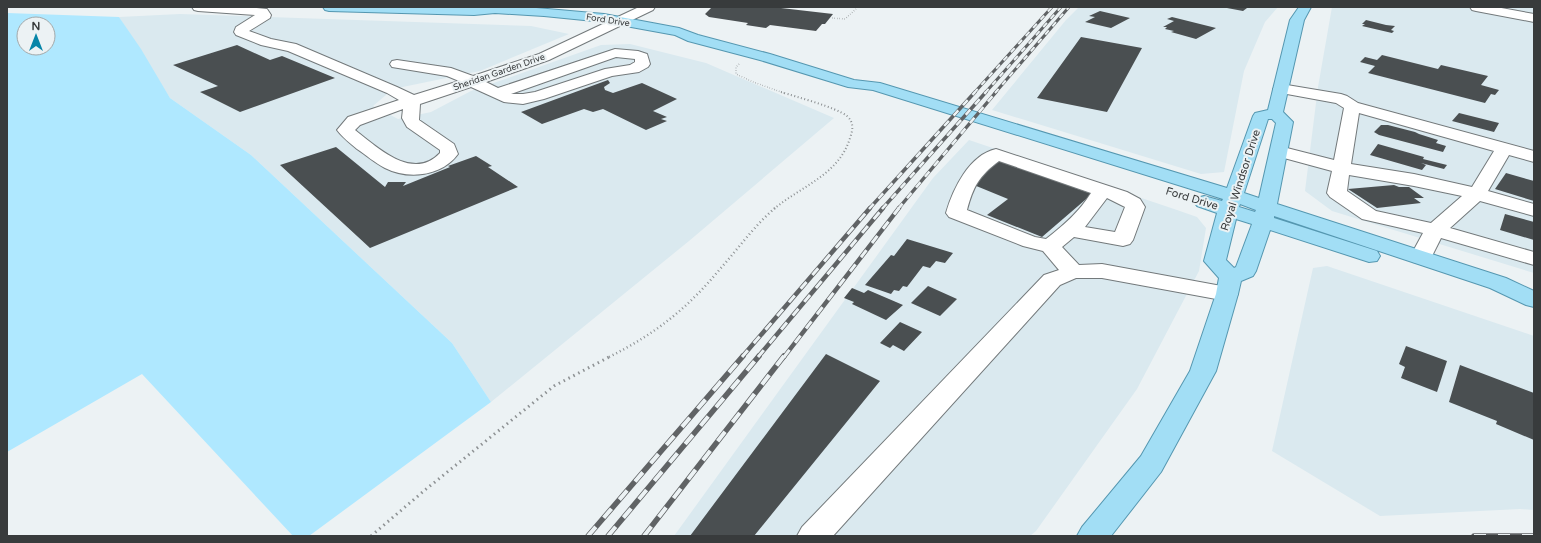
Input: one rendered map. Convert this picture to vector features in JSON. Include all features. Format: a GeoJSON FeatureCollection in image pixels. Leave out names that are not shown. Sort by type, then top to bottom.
{"type":"FeatureCollection","features":[{"type":"Feature","properties":{"kind":"main road","name":"Ford Drive"},"geometry":{"type":"LineString","coordinates":[[329,7],[474,11],[492,15],[614,24],[669,38],[693,38],[754,54],[853,84],[875,86],[1264,214],[1496,297],[1534,301]]}},
{"type":"Feature","properties":{"kind":"main road"},"geometry":{"type":"LineString","coordinates":[[1093,536],[1151,464],[1203,370],[1229,286],[1245,271],[1264,214],[1286,122],[1276,113],[1297,20],[1306,7]]}},
{"type":"Feature","properties":{"kind":"main road","name":"Royal Windsor Drive"},"geometry":{"type":"LineString","coordinates":[[1229,286],[1215,262],[1231,203],[1261,116],[1276,113]]}},
{"type":"Feature","properties":{"kind":"main road","name":"Ford Drive"},"geometry":{"type":"LineString","coordinates":[[1264,214],[1421,258],[1498,283],[1534,301]]}},
{"type":"Feature","properties":{"kind":"street"},"geometry":{"type":"LineString","coordinates":[[198,7],[262,12],[265,15],[242,30],[242,32],[253,38],[274,45],[291,47],[392,90],[412,101]]}},
{"type":"Feature","properties":{"kind":"street","name":"Sheridan Garden Drive"},"geometry":{"type":"LineString","coordinates":[[412,101],[410,118],[413,123],[448,148],[449,154],[439,164],[427,168],[415,169],[394,166],[345,130],[354,121],[412,101],[544,57],[649,7]]}},
{"type":"Feature","properties":{"kind":"street"},"geometry":{"type":"LineString","coordinates":[[1476,7],[1534,18]]}},
{"type":"Feature","properties":{"kind":"street"},"geometry":{"type":"LineString","coordinates":[[397,64],[451,72],[510,99],[522,99],[538,96],[610,72],[634,69],[643,64],[644,61],[642,57],[638,55],[615,53],[498,93]]}},
{"type":"Feature","properties":{"kind":"street"},"geometry":{"type":"LineString","coordinates":[[1281,89],[1341,99],[1352,106],[1534,157]]}},
{"type":"Feature","properties":{"kind":"street"},"geometry":{"type":"LineString","coordinates":[[1352,106],[1337,193],[1369,214],[1434,230],[1534,258]]}},
{"type":"Feature","properties":{"kind":"street"},"geometry":{"type":"LineString","coordinates":[[1421,258],[1434,230],[1477,194],[1504,148]]}},
{"type":"Feature","properties":{"kind":"street"},"geometry":{"type":"LineString","coordinates":[[1279,152],[1341,168],[1414,180],[1477,194],[1534,210]]}},
{"type":"Feature","properties":{"kind":"street"},"geometry":{"type":"LineString","coordinates":[[1070,230],[1122,240],[1135,207],[1134,204],[1129,200],[1102,190],[996,154],[974,171],[963,188],[956,213],[1030,242],[1050,246],[1073,272]]}},
{"type":"Feature","properties":{"kind":"street"},"geometry":{"type":"LineString","coordinates":[[1050,246],[1070,230],[1098,197],[1102,190]]}},
{"type":"Feature","properties":{"kind":"street"},"geometry":{"type":"LineString","coordinates":[[813,536],[1052,280],[1073,272],[1102,271],[1229,286]]}},
{"type":"Feature","properties":{"kind":"path"},"geometry":{"type":"LineString","coordinates":[[832,18],[845,19],[856,9]]}},
{"type":"Feature","properties":{"kind":"path"},"geometry":{"type":"LineString","coordinates":[[371,536],[425,490],[554,386],[637,342],[670,320],[705,287],[756,227],[771,212],[786,199],[826,173],[841,159],[854,130],[854,125],[850,118],[843,113],[753,82],[736,74],[736,67],[738,64],[754,54]]}},
{"type":"Feature","properties":{"kind":"shaded area"},"geometry":{"type":"Polygon","coordinates":[[[1079,7],[1278,7],[1265,22],[1244,71],[1224,172],[1201,174],[992,110],[1066,20],[1079,7]]]}},
{"type":"Feature","properties":{"kind":"shaded area"},"geometry":{"type":"Polygon","coordinates":[[[1332,7],[1534,7],[1534,273],[1332,211],[1305,191],[1318,87],[1332,7]]]}},
{"type":"Feature","properties":{"kind":"shaded area"},"geometry":{"type":"Polygon","coordinates":[[[7,13],[119,17],[141,49],[170,98],[251,155],[452,343],[491,402],[309,536],[293,536],[142,374],[7,452],[7,13]]]}},
{"type":"Feature","properties":{"kind":"shaded area"},"geometry":{"type":"Polygon","coordinates":[[[180,14],[531,26],[569,34],[480,71],[393,89],[373,106],[398,119],[431,112],[471,91],[601,45],[630,44],[706,63],[834,118],[689,241],[491,402],[452,343],[251,155],[170,98],[119,17],[180,14]]]}},
{"type":"Feature","properties":{"kind":"shaded area"},"geometry":{"type":"Polygon","coordinates":[[[969,140],[1197,217],[1206,228],[1199,271],[1137,389],[1036,531],[1030,536],[674,536],[933,178],[969,140]]]}},
{"type":"Feature","properties":{"kind":"shaded area"},"geometry":{"type":"Polygon","coordinates":[[[1327,266],[1534,336],[1534,510],[1520,509],[1380,516],[1272,451],[1313,268],[1327,266]]]}},
{"type":"Feature","properties":{"kind":"building"},"geometry":{"type":"Polygon","coordinates":[[[712,7],[780,7],[833,14],[825,24],[822,24],[816,31],[770,25],[766,28],[746,25],[748,23],[709,17],[705,14],[712,7]]]}},
{"type":"Feature","properties":{"kind":"building"},"geometry":{"type":"Polygon","coordinates":[[[1227,8],[1247,8],[1243,11],[1227,8]]]}},
{"type":"Feature","properties":{"kind":"building"},"geometry":{"type":"Polygon","coordinates":[[[1100,11],[1130,18],[1111,28],[1085,22],[1095,17],[1089,16],[1100,11]]]}},
{"type":"Feature","properties":{"kind":"building"},"geometry":{"type":"Polygon","coordinates":[[[1172,17],[1216,28],[1196,39],[1165,29],[1167,27],[1163,27],[1174,21],[1167,19],[1172,17]]]}},
{"type":"Feature","properties":{"kind":"building"},"geometry":{"type":"Polygon","coordinates":[[[1366,20],[1395,26],[1391,30],[1394,31],[1392,33],[1362,26],[1365,24],[1362,24],[1366,20]]]}},
{"type":"Feature","properties":{"kind":"building"},"geometry":{"type":"Polygon","coordinates":[[[1081,37],[1142,48],[1107,112],[1037,98],[1081,37]]]}},
{"type":"Feature","properties":{"kind":"building"},"geometry":{"type":"Polygon","coordinates":[[[237,45],[270,60],[282,56],[335,78],[240,112],[200,92],[218,86],[173,65],[237,45]]]}},
{"type":"Feature","properties":{"kind":"building"},"geometry":{"type":"Polygon","coordinates":[[[1382,55],[1438,69],[1441,65],[1488,76],[1481,85],[1499,90],[1495,95],[1491,94],[1485,103],[1368,73],[1375,66],[1360,62],[1365,57],[1377,60],[1382,55]]]}},
{"type":"Feature","properties":{"kind":"building"},"geometry":{"type":"Polygon","coordinates":[[[608,80],[610,83],[604,87],[605,90],[613,93],[642,83],[677,99],[653,111],[667,117],[661,119],[667,121],[646,130],[603,109],[593,112],[584,109],[542,124],[521,112],[608,80]]]}},
{"type":"Feature","properties":{"kind":"building"},"geometry":{"type":"Polygon","coordinates":[[[1459,113],[1499,123],[1494,132],[1452,121],[1459,113]]]}},
{"type":"Feature","properties":{"kind":"building"},"geometry":{"type":"Polygon","coordinates":[[[1381,125],[1388,125],[1415,132],[1438,140],[1436,143],[1446,146],[1443,152],[1379,135],[1374,132],[1381,125]]]}},
{"type":"Feature","properties":{"kind":"building"},"geometry":{"type":"Polygon","coordinates":[[[1378,144],[1424,157],[1423,159],[1447,165],[1444,169],[1421,163],[1426,165],[1422,170],[1370,155],[1378,144]]]}},
{"type":"Feature","properties":{"kind":"building"},"geometry":{"type":"Polygon","coordinates":[[[336,147],[385,187],[388,182],[406,182],[403,186],[450,167],[448,166],[476,156],[492,166],[488,167],[518,187],[370,248],[280,165],[336,147]]]}},
{"type":"Feature","properties":{"kind":"building"},"geometry":{"type":"Polygon","coordinates":[[[1000,161],[1092,194],[1042,237],[987,215],[1008,199],[969,183],[1000,161]]]}},
{"type":"Feature","properties":{"kind":"building"},"geometry":{"type":"Polygon","coordinates":[[[1506,173],[1534,181],[1534,201],[1495,189],[1506,173]]]}},
{"type":"Feature","properties":{"kind":"building"},"geometry":{"type":"Polygon","coordinates":[[[1394,185],[1399,187],[1409,187],[1424,198],[1414,198],[1421,203],[1377,208],[1348,189],[1394,185]]]}},
{"type":"Feature","properties":{"kind":"building"},"geometry":{"type":"Polygon","coordinates":[[[1505,214],[1534,222],[1534,240],[1500,230],[1505,214]]]}},
{"type":"Feature","properties":{"kind":"building"},"geometry":{"type":"Polygon","coordinates":[[[907,239],[953,253],[945,263],[936,261],[930,268],[923,266],[907,287],[903,286],[899,291],[894,290],[891,294],[865,285],[891,255],[894,256],[907,239]]]}},
{"type":"Feature","properties":{"kind":"building"},"geometry":{"type":"Polygon","coordinates":[[[928,286],[957,299],[940,316],[911,303],[928,286]]]}},
{"type":"Feature","properties":{"kind":"building"},"geometry":{"type":"Polygon","coordinates":[[[852,288],[864,293],[868,290],[903,305],[886,320],[852,304],[854,302],[844,298],[852,288]]]}},
{"type":"Feature","properties":{"kind":"building"},"geometry":{"type":"Polygon","coordinates":[[[900,322],[922,332],[904,351],[893,345],[890,348],[880,343],[900,322]]]}},
{"type":"Feature","properties":{"kind":"building"},"geometry":{"type":"Polygon","coordinates":[[[1406,346],[1447,361],[1437,392],[1401,378],[1405,367],[1399,364],[1406,346]]]}},
{"type":"Feature","properties":{"kind":"building"},"geometry":{"type":"Polygon","coordinates":[[[826,354],[880,381],[754,536],[690,536],[826,354]]]}},
{"type":"Feature","properties":{"kind":"building"},"geometry":{"type":"Polygon","coordinates":[[[1460,365],[1534,393],[1534,440],[1496,424],[1497,421],[1449,402],[1460,365]]]}},
{"type":"Feature","properties":{"kind":"railway"},"geometry":{"type":"LineString","coordinates":[[974,93],[1052,7]]}},
{"type":"Feature","properties":{"kind":"railway"},"geometry":{"type":"LineString","coordinates":[[985,93],[1061,7]]}},
{"type":"Feature","properties":{"kind":"railway"},"geometry":{"type":"LineString","coordinates":[[995,93],[1069,7]]}},
{"type":"Feature","properties":{"kind":"railway"},"geometry":{"type":"LineString","coordinates":[[869,209],[975,92]]}},
{"type":"Feature","properties":{"kind":"railway"},"geometry":{"type":"LineString","coordinates":[[882,209],[986,92]]}},
{"type":"Feature","properties":{"kind":"railway"},"geometry":{"type":"LineString","coordinates":[[898,209],[996,92]]}},
{"type":"Feature","properties":{"kind":"railway"},"geometry":{"type":"LineString","coordinates":[[742,357],[870,208]]}},
{"type":"Feature","properties":{"kind":"railway"},"geometry":{"type":"LineString","coordinates":[[758,357],[883,208]]}},
{"type":"Feature","properties":{"kind":"railway"},"geometry":{"type":"LineString","coordinates":[[784,357],[899,208]]}},
{"type":"Feature","properties":{"kind":"railway"},"geometry":{"type":"LineString","coordinates":[[588,536],[743,356]]}},
{"type":"Feature","properties":{"kind":"railway"},"geometry":{"type":"LineString","coordinates":[[608,536],[759,356]]}},
{"type":"Feature","properties":{"kind":"railway"},"geometry":{"type":"LineString","coordinates":[[644,536],[784,356]]}},
{"type":"Feature","properties":{"kind":"railway"},"geometry":{"type":"LineString","coordinates":[[1474,536],[1534,536]]}}]}
